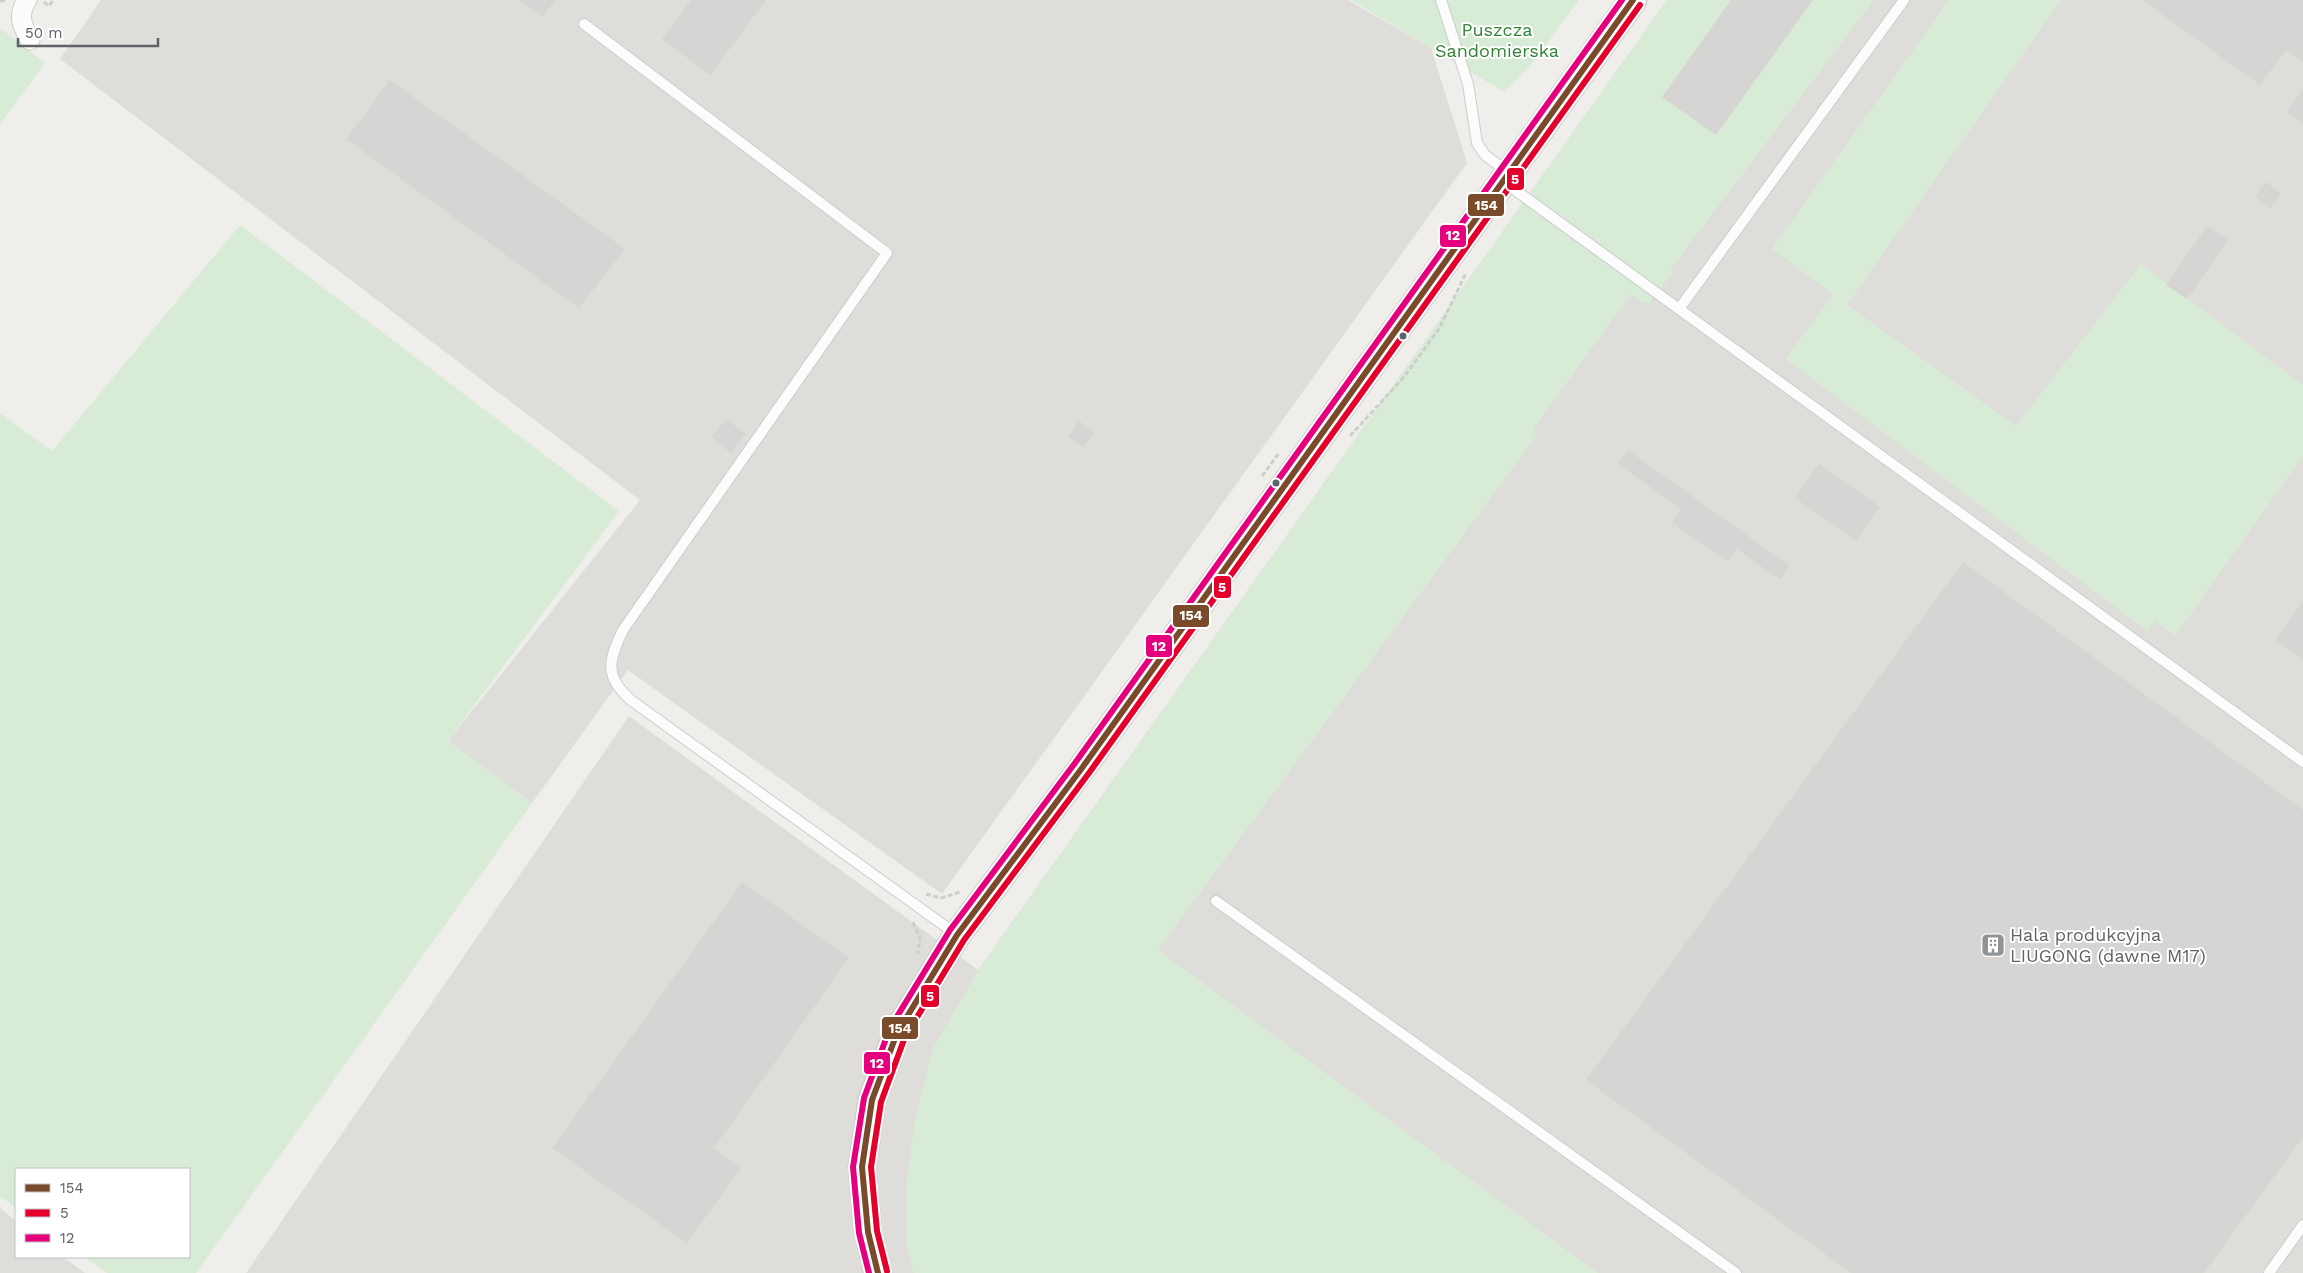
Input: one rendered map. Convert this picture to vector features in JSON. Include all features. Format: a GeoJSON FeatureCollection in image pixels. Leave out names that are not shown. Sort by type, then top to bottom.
{"type":"FeatureCollection","features":[{"type":"Feature","properties":{"kind":"street"},"geometry":{"type":"LineString","coordinates":[[27,0],[22,8],[21,20],[30,40]]}},
{"type":"Feature","properties":{"kind":"street"},"geometry":{"type":"LineString","coordinates":[[878,1273],[868,1232],[862,1167],[872,1100],[898,1032],[957,935],[1082,768],[1633,0]]}},
{"type":"Feature","properties":{"kind":"lane"},"geometry":{"type":"LineString","coordinates":[[1441,0],[1468,84],[1477,143],[1485,155],[1506,177],[1679,309],[2303,762]]}},
{"type":"Feature","properties":{"kind":"lane"},"geometry":{"type":"LineString","coordinates":[[1679,309],[1904,0]]}},
{"type":"Feature","properties":{"kind":"lane"},"geometry":{"type":"LineString","coordinates":[[584,24],[887,253],[623,630],[614,648],[610,662],[612,676],[619,690],[632,701],[957,935]]}},
{"type":"Feature","properties":{"kind":"lane"},"geometry":{"type":"LineString","coordinates":[[1216,900],[1736,1273]]}},
{"type":"Feature","properties":{"kind":"lane"},"geometry":{"type":"LineString","coordinates":[[2269,1273],[2303,1225]]}},
{"type":"Feature","properties":{"kind":"path"},"geometry":{"type":"LineString","coordinates":[[0,1],[6,0]]}},
{"type":"Feature","properties":{"kind":"path"},"geometry":{"type":"LineString","coordinates":[[49,6],[53,0]]}},
{"type":"Feature","properties":{"kind":"path"},"geometry":{"type":"LineString","coordinates":[[1344,442],[1410,369],[1439,328],[1468,269]]}},
{"type":"Feature","properties":{"kind":"shaded area"},"geometry":{"type":"Polygon","coordinates":[[[101,0],[1348,0],[1431,48],[1467,163],[942,894],[628,670],[532,803],[448,741],[640,500],[60,59],[101,0]]]}},
{"type":"Feature","properties":{"kind":"shaded area"},"geometry":{"type":"Polygon","coordinates":[[[1667,0],[2303,0],[2303,1273],[246,1273],[629,716],[978,970],[1667,0]]]}},
{"type":"Feature","properties":{"kind":"shaded area"},"geometry":{"type":"Polygon","coordinates":[[[0,1208],[15,1220],[15,1258],[64,1258],[85,1273],[0,1273],[0,1208]]]}},
{"type":"Feature","properties":{"kind":"green space","name":"Puszcza Sandomierska"},"geometry":{"type":"Polygon","coordinates":[[[1351,0],[1579,0],[1536,59],[1504,92],[1351,0]]]}},
{"type":"Feature","properties":{"kind":"green space"},"geometry":{"type":"Polygon","coordinates":[[[1667,0],[1874,0],[1670,270],[1673,272],[1649,304],[1642,302],[1631,294],[1533,429],[1537,435],[1158,950],[1598,1273],[914,1273],[907,1249],[907,1180],[915,1119],[933,1048],[978,971],[1667,0]]]}},
{"type":"Feature","properties":{"kind":"green space"},"geometry":{"type":"Polygon","coordinates":[[[1949,0],[2061,0],[1847,305],[2016,426],[2141,264],[2303,385],[2303,456],[2175,636],[2155,621],[2147,631],[1786,359],[1833,294],[1772,249],[1949,0]]]}},
{"type":"Feature","properties":{"kind":"green space"},"geometry":{"type":"Polygon","coordinates":[[[0,28],[45,63],[0,124],[0,28]]]}},
{"type":"Feature","properties":{"kind":"green space"},"geometry":{"type":"Polygon","coordinates":[[[240,225],[619,511],[448,741],[532,803],[196,1273],[107,1273],[85,1258],[190,1258],[190,1168],[15,1168],[15,1207],[0,1196],[0,413],[52,451],[240,225]]]}},
{"type":"Feature","properties":{"kind":"building"},"geometry":{"type":"Polygon","coordinates":[[[519,0],[555,0],[543,17],[519,0]]]}},
{"type":"Feature","properties":{"kind":"building"},"geometry":{"type":"Polygon","coordinates":[[[691,0],[766,0],[710,75],[662,39],[691,0]]]}},
{"type":"Feature","properties":{"kind":"building"},"geometry":{"type":"Polygon","coordinates":[[[1731,0],[1813,0],[1716,135],[1662,97],[1731,0]]]}},
{"type":"Feature","properties":{"kind":"building"},"geometry":{"type":"Polygon","coordinates":[[[2142,0],[2303,0],[2303,63],[2286,50],[2260,85],[2142,0]]]}},
{"type":"Feature","properties":{"kind":"building"},"geometry":{"type":"Polygon","coordinates":[[[390,80],[625,249],[579,308],[346,139],[390,80]]]}},
{"type":"Feature","properties":{"kind":"building"},"geometry":{"type":"Polygon","coordinates":[[[2303,89],[2303,124],[2286,112],[2303,89]]]}},
{"type":"Feature","properties":{"kind":"building"},"geometry":{"type":"Polygon","coordinates":[[[2266,182],[2282,194],[2270,208],[2255,196],[2266,182]]]}},
{"type":"Feature","properties":{"kind":"building"},"geometry":{"type":"Polygon","coordinates":[[[2207,226],[2228,240],[2187,299],[2166,285],[2207,226]]]}},
{"type":"Feature","properties":{"kind":"building"},"geometry":{"type":"Polygon","coordinates":[[[726,419],[746,434],[731,453],[711,437],[726,419]]]}},
{"type":"Feature","properties":{"kind":"building"},"geometry":{"type":"Polygon","coordinates":[[[1079,421],[1094,432],[1084,447],[1068,437],[1079,421]]]}},
{"type":"Feature","properties":{"kind":"building"},"geometry":{"type":"Polygon","coordinates":[[[1628,450],[1790,566],[1780,580],[1737,549],[1728,562],[1672,523],[1681,509],[1618,464],[1628,450]]]}},
{"type":"Feature","properties":{"kind":"building"},"geometry":{"type":"Polygon","coordinates":[[[1819,464],[1880,507],[1856,541],[1795,498],[1819,464]]]}},
{"type":"Feature","properties":{"kind":"building","name":"Hala produkcyjna LIUGONG (dawne M17)"},"geometry":{"type":"Polygon","coordinates":[[[1963,562],[2303,810],[2303,1137],[2204,1273],[1851,1273],[1586,1080],[1963,562]]]}},
{"type":"Feature","properties":{"kind":"building"},"geometry":{"type":"Polygon","coordinates":[[[2303,601],[2303,660],[2275,640],[2303,601]]]}},
{"type":"Feature","properties":{"kind":"building"},"geometry":{"type":"Polygon","coordinates":[[[742,882],[849,958],[714,1148],[741,1168],[687,1243],[552,1148],[742,882]]]}},
{"type":"Feature","properties":{"kind":"transit line","name":"12"},"geometry":{"type":"LineString","coordinates":[[869,1273],[859,1233],[853,1167],[864,1098],[890,1028],[950,930],[1075,763],[1622,0]]}},
{"type":"Feature","properties":{"kind":"transit line","name":"154"},"geometry":{"type":"LineString","coordinates":[[878,1273],[868,1232],[862,1167],[872,1100],[897,1033],[957,935],[1082,768],[1633,0]]}},
{"type":"Feature","properties":{"kind":"transit line","name":"5"},"geometry":{"type":"LineString","coordinates":[[887,1271],[877,1231],[871,1167],[881,1102],[905,1037],[964,940],[1089,773],[1640,5]]}},
{"type":"Feature","properties":{"kind":"place","name":"Hala produkcyjna LIUGONG (dawne M17)"},"geometry":{"type":"Point","coordinates":[1993,945]}}]}
